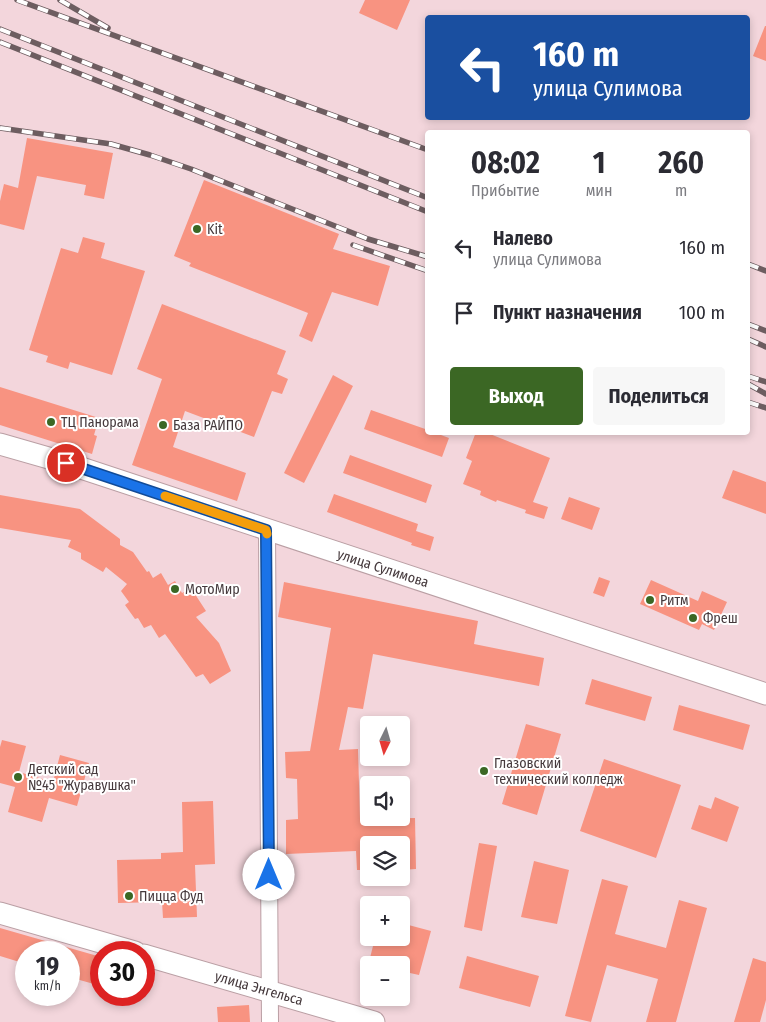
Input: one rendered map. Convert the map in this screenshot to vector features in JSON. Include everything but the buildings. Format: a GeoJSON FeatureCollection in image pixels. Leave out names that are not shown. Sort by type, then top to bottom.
{"type":"FeatureCollection","features":[{"type":"Feature","properties":{"kind":"main road","name":"улица Сулимова"},"geometry":{"type":"LineString","coordinates":[[0,444],[66,463],[766,694]]}},
{"type":"Feature","properties":{"kind":"main road"},"geometry":{"type":"LineString","coordinates":[[0,913],[97,941]]}},
{"type":"Feature","properties":{"kind":"main road","name":"улица Энгельса"},"geometry":{"type":"LineString","coordinates":[[155,958],[374,1022]]}},
{"type":"Feature","properties":{"kind":"street"},"geometry":{"type":"LineString","coordinates":[[266,530],[270,1022]]}},
{"type":"Feature","properties":{"kind":"railway"},"geometry":{"type":"LineString","coordinates":[[17,0],[425,149]]}},
{"type":"Feature","properties":{"kind":"railway"},"geometry":{"type":"LineString","coordinates":[[60,0],[108,28]]}},
{"type":"Feature","properties":{"kind":"railway"},"geometry":{"type":"LineString","coordinates":[[0,29],[425,197]]}},
{"type":"Feature","properties":{"kind":"railway"},"geometry":{"type":"LineString","coordinates":[[0,42],[425,211]]}},
{"type":"Feature","properties":{"kind":"railway"},"geometry":{"type":"LineString","coordinates":[[0,128],[111,144],[150,155],[191,169],[368,239],[425,256]]}},
{"type":"Feature","properties":{"kind":"railway"},"geometry":{"type":"LineString","coordinates":[[353,245],[425,270]]}},
{"type":"Feature","properties":{"kind":"railway"},"geometry":{"type":"LineString","coordinates":[[750,265],[766,271]]}},
{"type":"Feature","properties":{"kind":"railway"},"geometry":{"type":"LineString","coordinates":[[750,325],[766,331]]}},
{"type":"Feature","properties":{"kind":"railway"},"geometry":{"type":"LineString","coordinates":[[750,340],[766,347]]}},
{"type":"Feature","properties":{"kind":"railway"},"geometry":{"type":"LineString","coordinates":[[750,377],[766,382]]}},
{"type":"Feature","properties":{"kind":"railway"},"geometry":{"type":"LineString","coordinates":[[750,385],[766,394]]}},
{"type":"Feature","properties":{"kind":"railway"},"geometry":{"type":"LineString","coordinates":[[750,403],[766,408]]}},
{"type":"Feature","properties":{"kind":"slow traffic"},"geometry":{"type":"LineString","coordinates":[[165,496],[266,530],[267,534]]}},
{"type":"Feature","properties":{"kind":"place","name":"Kit"},"geometry":{"type":"Point","coordinates":[197,229]}},
{"type":"Feature","properties":{"kind":"place","name":"ТЦ Панорама"},"geometry":{"type":"Point","coordinates":[51,422]}},
{"type":"Feature","properties":{"kind":"place","name":"База РАЙПО"},"geometry":{"type":"Point","coordinates":[163,425]}},
{"type":"Feature","properties":{"kind":"place","name":"МотоМир"},"geometry":{"type":"Point","coordinates":[175,589]}},
{"type":"Feature","properties":{"kind":"place","name":"Ритм"},"geometry":{"type":"Point","coordinates":[650,600]}},
{"type":"Feature","properties":{"kind":"place","name":"Фреш"},"geometry":{"type":"Point","coordinates":[693,618]}},
{"type":"Feature","properties":{"kind":"place","name":"Глазовский технический колледж"},"geometry":{"type":"Point","coordinates":[484,771]}},
{"type":"Feature","properties":{"kind":"place","name":"Детский сад №45 \"Журавушка\""},"geometry":{"type":"Point","coordinates":[18,777]}},
{"type":"Feature","properties":{"kind":"place","name":"Пицца Фуд"},"geometry":{"type":"Point","coordinates":[129,896]}},
{"type":"Feature","properties":{"kind":"route"},"geometry":{"type":"LineString","coordinates":[[66,463],[266,530],[269,875]]}}]}
